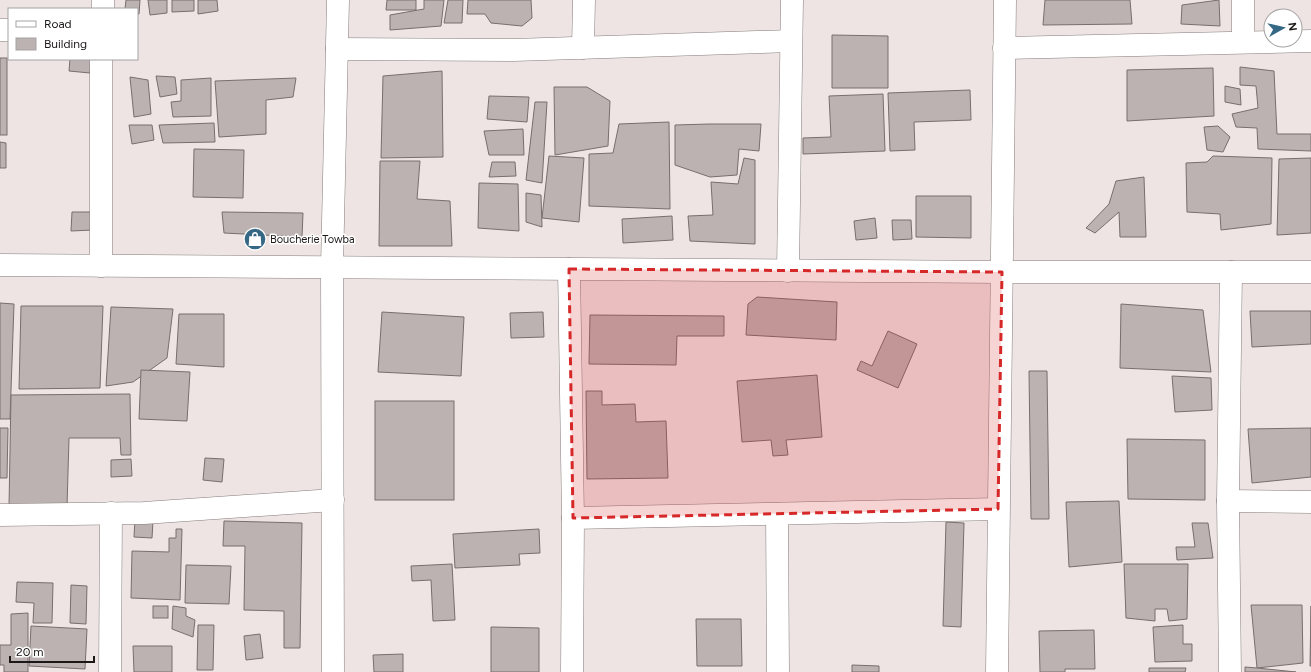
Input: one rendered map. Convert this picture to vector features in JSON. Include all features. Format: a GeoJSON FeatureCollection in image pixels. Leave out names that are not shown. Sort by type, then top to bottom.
{"type":"FeatureCollection","features":[{"type":"Feature","properties":{"kind":"street"},"geometry":{"type":"LineString","coordinates":[[333,672],[332,267],[338,0]]}},
{"type":"Feature","properties":{"kind":"street"},"geometry":{"type":"LineString","coordinates":[[583,48],[584,0]]}},
{"type":"Feature","properties":{"kind":"street"},"geometry":{"type":"LineString","coordinates":[[788,270],[792,0]]}},
{"type":"Feature","properties":{"kind":"street"},"geometry":{"type":"LineString","coordinates":[[997,672],[1005,0]]}},
{"type":"Feature","properties":{"kind":"street"},"geometry":{"type":"LineString","coordinates":[[1243,0],[1243,42]]}},
{"type":"Feature","properties":{"kind":"street"},"geometry":{"type":"LineString","coordinates":[[337,49],[514,50],[791,41]]}},
{"type":"Feature","properties":{"kind":"street"},"geometry":{"type":"LineString","coordinates":[[1004,48],[1311,41]]}},
{"type":"Feature","properties":{"kind":"street"},"geometry":{"type":"LineString","coordinates":[[101,60],[102,266]]}},
{"type":"Feature","properties":{"kind":"street"},"geometry":{"type":"LineString","coordinates":[[0,265],[1002,272],[1311,272]]}},
{"type":"Feature","properties":{"kind":"street"},"geometry":{"type":"LineString","coordinates":[[569,269],[574,518],[572,672]]}},
{"type":"Feature","properties":{"kind":"street"},"geometry":{"type":"LineString","coordinates":[[1230,672],[1228,501],[1231,272]]}},
{"type":"Feature","properties":{"kind":"street"},"geometry":{"type":"LineString","coordinates":[[0,515],[144,513],[332,500]]}},
{"type":"Feature","properties":{"kind":"street"},"geometry":{"type":"LineString","coordinates":[[1228,501],[1311,502]]}},
{"type":"Feature","properties":{"kind":"street"},"geometry":{"type":"LineString","coordinates":[[574,518],[998,509]]}},
{"type":"Feature","properties":{"kind":"street"},"geometry":{"type":"LineString","coordinates":[[110,514],[110,672]]}},
{"type":"Feature","properties":{"kind":"street"},"geometry":{"type":"LineString","coordinates":[[777,514],[778,672]]}},
{"type":"Feature","properties":{"kind":"highlighted area"},"geometry":{"type":"Polygon","coordinates":[[[569,269],[1002,272],[998,509],[573,518],[569,269]]]}},
{"type":"Feature","properties":{"kind":"building"},"geometry":{"type":"Polygon","coordinates":[[[126,0],[140,0],[139,14],[138,8],[125,8],[126,0]]]}},
{"type":"Feature","properties":{"kind":"building"},"geometry":{"type":"Polygon","coordinates":[[[148,0],[167,0],[167,13],[150,15],[148,0]]]}},
{"type":"Feature","properties":{"kind":"building"},"geometry":{"type":"Polygon","coordinates":[[[172,0],[194,0],[194,11],[172,12],[172,0]]]}},
{"type":"Feature","properties":{"kind":"building"},"geometry":{"type":"Polygon","coordinates":[[[198,0],[217,0],[218,11],[198,14],[198,0]]]}},
{"type":"Feature","properties":{"kind":"building"},"geometry":{"type":"Polygon","coordinates":[[[387,0],[416,0],[416,10],[386,10],[387,0]]]}},
{"type":"Feature","properties":{"kind":"building"},"geometry":{"type":"Polygon","coordinates":[[[424,0],[444,0],[441,26],[390,30],[390,15],[424,9],[424,0]]]}},
{"type":"Feature","properties":{"kind":"building"},"geometry":{"type":"Polygon","coordinates":[[[448,0],[463,0],[462,23],[444,23],[448,0]]]}},
{"type":"Feature","properties":{"kind":"building"},"geometry":{"type":"Polygon","coordinates":[[[468,0],[531,0],[532,18],[522,26],[491,23],[485,14],[467,14],[468,0]]]}},
{"type":"Feature","properties":{"kind":"building"},"geometry":{"type":"Polygon","coordinates":[[[1045,0],[1130,0],[1132,24],[1043,25],[1045,0]]]}},
{"type":"Feature","properties":{"kind":"building"},"geometry":{"type":"Polygon","coordinates":[[[1219,0],[1220,26],[1181,24],[1182,5],[1219,0]]]}},
{"type":"Feature","properties":{"kind":"building"},"geometry":{"type":"Polygon","coordinates":[[[832,35],[888,36],[888,88],[832,88],[832,35]]]}},
{"type":"Feature","properties":{"kind":"building"},"geometry":{"type":"Polygon","coordinates":[[[0,58],[7,58],[7,135],[0,135],[0,58]]]}},
{"type":"Feature","properties":{"kind":"building"},"geometry":{"type":"Polygon","coordinates":[[[70,60],[92,60],[90,73],[69,71],[70,60]]]}},
{"type":"Feature","properties":{"kind":"building"},"geometry":{"type":"Polygon","coordinates":[[[1240,67],[1274,71],[1277,134],[1311,134],[1311,151],[1258,149],[1257,128],[1236,127],[1232,114],[1258,108],[1256,86],[1240,85],[1240,67]]]}},
{"type":"Feature","properties":{"kind":"building"},"geometry":{"type":"Polygon","coordinates":[[[1213,68],[1214,116],[1127,121],[1127,70],[1213,68]]]}},
{"type":"Feature","properties":{"kind":"building"},"geometry":{"type":"Polygon","coordinates":[[[442,71],[443,157],[381,158],[383,76],[442,71]]]}},
{"type":"Feature","properties":{"kind":"building"},"geometry":{"type":"Polygon","coordinates":[[[156,76],[175,77],[177,94],[160,97],[156,76]]]}},
{"type":"Feature","properties":{"kind":"building"},"geometry":{"type":"Polygon","coordinates":[[[130,77],[148,80],[151,114],[134,117],[130,77]]]}},
{"type":"Feature","properties":{"kind":"building"},"geometry":{"type":"Polygon","coordinates":[[[211,78],[211,116],[173,117],[171,102],[181,101],[181,80],[211,78]]]}},
{"type":"Feature","properties":{"kind":"building"},"geometry":{"type":"Polygon","coordinates":[[[296,78],[293,97],[266,100],[266,134],[219,137],[215,81],[296,78]]]}},
{"type":"Feature","properties":{"kind":"building"},"geometry":{"type":"Polygon","coordinates":[[[1225,86],[1240,89],[1241,105],[1225,102],[1225,86]]]}},
{"type":"Feature","properties":{"kind":"building"},"geometry":{"type":"Polygon","coordinates":[[[554,87],[587,87],[610,101],[608,146],[555,155],[554,87]]]}},
{"type":"Feature","properties":{"kind":"building"},"geometry":{"type":"Polygon","coordinates":[[[970,90],[971,120],[914,122],[915,150],[890,151],[888,93],[970,90]]]}},
{"type":"Feature","properties":{"kind":"building"},"geometry":{"type":"Polygon","coordinates":[[[883,94],[885,151],[803,154],[803,138],[831,137],[829,96],[883,94]]]}},
{"type":"Feature","properties":{"kind":"building"},"geometry":{"type":"Polygon","coordinates":[[[489,96],[529,97],[527,122],[487,119],[489,96]]]}},
{"type":"Feature","properties":{"kind":"building"},"geometry":{"type":"Polygon","coordinates":[[[535,102],[547,102],[542,183],[526,180],[535,102]]]}},
{"type":"Feature","properties":{"kind":"building"},"geometry":{"type":"Polygon","coordinates":[[[669,122],[670,209],[589,206],[589,154],[613,153],[619,124],[669,122]]]}},
{"type":"Feature","properties":{"kind":"building"},"geometry":{"type":"Polygon","coordinates":[[[214,123],[215,142],[163,143],[159,125],[214,123]]]}},
{"type":"Feature","properties":{"kind":"building"},"geometry":{"type":"Polygon","coordinates":[[[761,124],[759,151],[739,149],[737,175],[710,177],[675,165],[675,125],[761,124]]]}},
{"type":"Feature","properties":{"kind":"building"},"geometry":{"type":"Polygon","coordinates":[[[129,125],[152,125],[154,140],[132,144],[129,125]]]}},
{"type":"Feature","properties":{"kind":"building"},"geometry":{"type":"Polygon","coordinates":[[[1218,126],[1230,137],[1223,152],[1207,150],[1204,127],[1218,126]]]}},
{"type":"Feature","properties":{"kind":"building"},"geometry":{"type":"Polygon","coordinates":[[[523,129],[524,155],[489,155],[484,131],[523,129]]]}},
{"type":"Feature","properties":{"kind":"building"},"geometry":{"type":"Polygon","coordinates":[[[0,142],[6,143],[6,168],[0,168],[0,142]]]}},
{"type":"Feature","properties":{"kind":"building"},"geometry":{"type":"Polygon","coordinates":[[[194,149],[244,150],[243,198],[193,197],[194,149]]]}},
{"type":"Feature","properties":{"kind":"building"},"geometry":{"type":"Polygon","coordinates":[[[549,156],[584,158],[579,222],[542,218],[549,156]]]}},
{"type":"Feature","properties":{"kind":"building"},"geometry":{"type":"Polygon","coordinates":[[[1213,156],[1272,158],[1271,224],[1221,230],[1220,214],[1187,212],[1186,163],[1207,162],[1213,156]]]}},
{"type":"Feature","properties":{"kind":"building"},"geometry":{"type":"Polygon","coordinates":[[[744,158],[755,160],[755,244],[690,241],[688,216],[713,215],[711,182],[738,184],[744,158]]]}},
{"type":"Feature","properties":{"kind":"building"},"geometry":{"type":"Polygon","coordinates":[[[1311,158],[1311,233],[1277,235],[1279,159],[1311,158]]]}},
{"type":"Feature","properties":{"kind":"building"},"geometry":{"type":"Polygon","coordinates":[[[380,161],[420,161],[417,199],[450,201],[452,246],[379,246],[380,161]]]}},
{"type":"Feature","properties":{"kind":"building"},"geometry":{"type":"Polygon","coordinates":[[[492,162],[515,162],[516,176],[489,177],[492,162]]]}},
{"type":"Feature","properties":{"kind":"building"},"geometry":{"type":"Polygon","coordinates":[[[1144,177],[1146,237],[1120,237],[1119,212],[1095,233],[1086,228],[1109,204],[1116,181],[1144,177]]]}},
{"type":"Feature","properties":{"kind":"building"},"geometry":{"type":"Polygon","coordinates":[[[479,183],[518,184],[519,231],[478,228],[479,183]]]}},
{"type":"Feature","properties":{"kind":"building"},"geometry":{"type":"Polygon","coordinates":[[[526,193],[541,195],[542,227],[526,222],[526,193]]]}},
{"type":"Feature","properties":{"kind":"building"},"geometry":{"type":"Polygon","coordinates":[[[916,196],[971,196],[971,238],[916,237],[916,196]]]}},
{"type":"Feature","properties":{"kind":"building"},"geometry":{"type":"Polygon","coordinates":[[[72,212],[93,212],[93,230],[71,231],[72,212]]]}},
{"type":"Feature","properties":{"kind":"building"},"geometry":{"type":"Polygon","coordinates":[[[222,212],[303,213],[302,237],[224,233],[222,212]]]}},
{"type":"Feature","properties":{"kind":"building"},"geometry":{"type":"Polygon","coordinates":[[[672,216],[673,240],[623,243],[622,219],[672,216]]]}},
{"type":"Feature","properties":{"kind":"building"},"geometry":{"type":"Polygon","coordinates":[[[875,218],[877,238],[856,240],[854,221],[875,218]]]}},
{"type":"Feature","properties":{"kind":"building"},"geometry":{"type":"Polygon","coordinates":[[[892,220],[911,220],[912,239],[893,240],[892,220]]]}},
{"type":"Feature","properties":{"kind":"building"},"geometry":{"type":"Polygon","coordinates":[[[757,297],[837,302],[836,340],[746,335],[748,304],[757,297]]]}},
{"type":"Feature","properties":{"kind":"building"},"geometry":{"type":"Polygon","coordinates":[[[0,303],[14,304],[10,419],[0,419],[0,303]]]}},
{"type":"Feature","properties":{"kind":"building"},"geometry":{"type":"Polygon","coordinates":[[[1121,304],[1203,310],[1211,372],[1120,368],[1121,304]]]}},
{"type":"Feature","properties":{"kind":"building"},"geometry":{"type":"Polygon","coordinates":[[[21,306],[103,306],[100,388],[19,389],[21,306]]]}},
{"type":"Feature","properties":{"kind":"building"},"geometry":{"type":"Polygon","coordinates":[[[111,307],[173,309],[167,358],[133,382],[106,386],[111,307]]]}},
{"type":"Feature","properties":{"kind":"building"},"geometry":{"type":"Polygon","coordinates":[[[1250,311],[1311,311],[1311,344],[1252,347],[1250,311]]]}},
{"type":"Feature","properties":{"kind":"building"},"geometry":{"type":"Polygon","coordinates":[[[382,312],[464,317],[461,376],[378,372],[382,312]]]}},
{"type":"Feature","properties":{"kind":"building"},"geometry":{"type":"Polygon","coordinates":[[[543,312],[544,337],[511,338],[510,313],[543,312]]]}},
{"type":"Feature","properties":{"kind":"building"},"geometry":{"type":"Polygon","coordinates":[[[179,314],[224,314],[224,367],[176,364],[179,314]]]}},
{"type":"Feature","properties":{"kind":"building"},"geometry":{"type":"Polygon","coordinates":[[[590,315],[724,316],[724,336],[677,336],[676,365],[589,364],[590,315]]]}},
{"type":"Feature","properties":{"kind":"building"},"geometry":{"type":"Polygon","coordinates":[[[888,331],[917,344],[898,388],[857,370],[861,361],[872,366],[888,331]]]}},
{"type":"Feature","properties":{"kind":"building"},"geometry":{"type":"Polygon","coordinates":[[[141,370],[190,372],[187,421],[139,419],[141,370]]]}},
{"type":"Feature","properties":{"kind":"building"},"geometry":{"type":"Polygon","coordinates":[[[1029,371],[1047,371],[1049,519],[1031,519],[1029,371]]]}},
{"type":"Feature","properties":{"kind":"building"},"geometry":{"type":"Polygon","coordinates":[[[817,375],[822,437],[786,440],[788,455],[773,456],[771,440],[742,442],[737,381],[817,375]]]}},
{"type":"Feature","properties":{"kind":"building"},"geometry":{"type":"Polygon","coordinates":[[[1172,376],[1211,378],[1212,410],[1175,412],[1172,376]]]}},
{"type":"Feature","properties":{"kind":"building"},"geometry":{"type":"Polygon","coordinates":[[[586,391],[602,391],[602,405],[635,404],[636,422],[666,421],[668,478],[587,479],[586,391]]]}},
{"type":"Feature","properties":{"kind":"building"},"geometry":{"type":"Polygon","coordinates":[[[130,394],[131,455],[121,455],[120,438],[69,438],[67,507],[9,507],[11,395],[130,394]]]}},
{"type":"Feature","properties":{"kind":"building"},"geometry":{"type":"Polygon","coordinates":[[[375,401],[454,401],[454,500],[375,500],[375,401]]]}},
{"type":"Feature","properties":{"kind":"building"},"geometry":{"type":"Polygon","coordinates":[[[0,428],[8,428],[7,478],[0,478],[0,428]]]}},
{"type":"Feature","properties":{"kind":"building"},"geometry":{"type":"Polygon","coordinates":[[[1311,428],[1311,477],[1252,483],[1248,429],[1311,428]]]}},
{"type":"Feature","properties":{"kind":"building"},"geometry":{"type":"Polygon","coordinates":[[[1127,439],[1205,440],[1205,500],[1128,499],[1127,439]]]}},
{"type":"Feature","properties":{"kind":"building"},"geometry":{"type":"Polygon","coordinates":[[[205,458],[224,459],[222,482],[203,480],[205,458]]]}},
{"type":"Feature","properties":{"kind":"building"},"geometry":{"type":"Polygon","coordinates":[[[131,459],[132,476],[111,477],[111,460],[131,459]]]}},
{"type":"Feature","properties":{"kind":"building"},"geometry":{"type":"Polygon","coordinates":[[[1119,501],[1122,562],[1069,567],[1066,502],[1119,501]]]}},
{"type":"Feature","properties":{"kind":"building"},"geometry":{"type":"Polygon","coordinates":[[[135,519],[153,521],[152,538],[134,537],[135,519]]]}},
{"type":"Feature","properties":{"kind":"building"},"geometry":{"type":"Polygon","coordinates":[[[224,521],[302,523],[300,648],[284,648],[284,611],[244,610],[245,546],[223,546],[224,521]]]}},
{"type":"Feature","properties":{"kind":"building"},"geometry":{"type":"Polygon","coordinates":[[[946,522],[964,523],[961,627],[943,626],[946,522]]]}},
{"type":"Feature","properties":{"kind":"building"},"geometry":{"type":"Polygon","coordinates":[[[1192,523],[1208,523],[1213,558],[1177,560],[1176,547],[1195,547],[1192,523]]]}},
{"type":"Feature","properties":{"kind":"building"},"geometry":{"type":"Polygon","coordinates":[[[176,529],[182,529],[180,600],[131,598],[132,551],[169,552],[169,538],[176,538],[176,529]]]}},
{"type":"Feature","properties":{"kind":"building"},"geometry":{"type":"Polygon","coordinates":[[[539,529],[540,553],[519,554],[520,565],[455,568],[453,534],[539,529]]]}},
{"type":"Feature","properties":{"kind":"building"},"geometry":{"type":"Polygon","coordinates":[[[452,564],[455,620],[433,621],[431,580],[412,581],[411,566],[452,564]]]}},
{"type":"Feature","properties":{"kind":"building"},"geometry":{"type":"Polygon","coordinates":[[[1124,564],[1188,564],[1187,619],[1169,621],[1167,609],[1155,609],[1155,621],[1126,618],[1124,564]]]}},
{"type":"Feature","properties":{"kind":"building"},"geometry":{"type":"Polygon","coordinates":[[[186,565],[231,566],[229,604],[185,603],[186,565]]]}},
{"type":"Feature","properties":{"kind":"building"},"geometry":{"type":"Polygon","coordinates":[[[17,582],[53,583],[52,623],[33,623],[34,603],[16,602],[17,582]]]}},
{"type":"Feature","properties":{"kind":"building"},"geometry":{"type":"Polygon","coordinates":[[[71,585],[87,586],[86,624],[70,623],[71,585]]]}},
{"type":"Feature","properties":{"kind":"building"},"geometry":{"type":"Polygon","coordinates":[[[1251,605],[1302,605],[1303,663],[1257,668],[1251,605]]]}},
{"type":"Feature","properties":{"kind":"building"},"geometry":{"type":"Polygon","coordinates":[[[153,606],[168,606],[168,618],[153,618],[153,606]]]}},
{"type":"Feature","properties":{"kind":"building"},"geometry":{"type":"Polygon","coordinates":[[[173,606],[186,608],[186,616],[195,620],[193,637],[172,629],[173,606]]]}},
{"type":"Feature","properties":{"kind":"building"},"geometry":{"type":"Polygon","coordinates":[[[1311,606],[1311,666],[1310,666],[1311,606]]]}},
{"type":"Feature","properties":{"kind":"building"},"geometry":{"type":"Polygon","coordinates":[[[28,613],[28,672],[4,672],[4,665],[0,665],[0,645],[11,645],[11,614],[28,613]]]}},
{"type":"Feature","properties":{"kind":"building"},"geometry":{"type":"Polygon","coordinates":[[[696,619],[741,619],[742,666],[697,666],[696,619]]]}},
{"type":"Feature","properties":{"kind":"building"},"geometry":{"type":"Polygon","coordinates":[[[198,625],[214,625],[213,670],[197,670],[198,625]]]}},
{"type":"Feature","properties":{"kind":"building"},"geometry":{"type":"Polygon","coordinates":[[[1183,625],[1183,644],[1192,644],[1192,661],[1155,662],[1153,627],[1183,625]]]}},
{"type":"Feature","properties":{"kind":"building"},"geometry":{"type":"Polygon","coordinates":[[[31,626],[87,629],[85,669],[29,666],[31,626]]]}},
{"type":"Feature","properties":{"kind":"building"},"geometry":{"type":"Polygon","coordinates":[[[491,627],[539,628],[539,672],[491,672],[491,627]]]}},
{"type":"Feature","properties":{"kind":"building"},"geometry":{"type":"Polygon","coordinates":[[[1094,630],[1095,669],[1065,669],[1065,672],[1040,672],[1039,631],[1094,630]]]}},
{"type":"Feature","properties":{"kind":"building"},"geometry":{"type":"Polygon","coordinates":[[[260,634],[263,658],[246,660],[244,636],[260,634]]]}},
{"type":"Feature","properties":{"kind":"building"},"geometry":{"type":"Polygon","coordinates":[[[133,646],[172,646],[172,672],[134,672],[133,646]]]}},
{"type":"Feature","properties":{"kind":"building"},"geometry":{"type":"Polygon","coordinates":[[[403,654],[403,672],[374,672],[373,655],[403,654]]]}},
{"type":"Feature","properties":{"kind":"building"},"geometry":{"type":"Polygon","coordinates":[[[852,665],[879,666],[879,672],[852,672],[852,665]]]}},
{"type":"Feature","properties":{"kind":"building"},"geometry":{"type":"Polygon","coordinates":[[[1245,667],[1257,668],[1296,672],[1245,672],[1245,667]]]}},
{"type":"Feature","properties":{"kind":"building"},"geometry":{"type":"Polygon","coordinates":[[[1149,668],[1186,668],[1185,672],[1149,672],[1149,668]]]}},
{"type":"Feature","properties":{"kind":"place","name":"Boucherie Towba"},"geometry":{"type":"Point","coordinates":[255,239]}}]}
